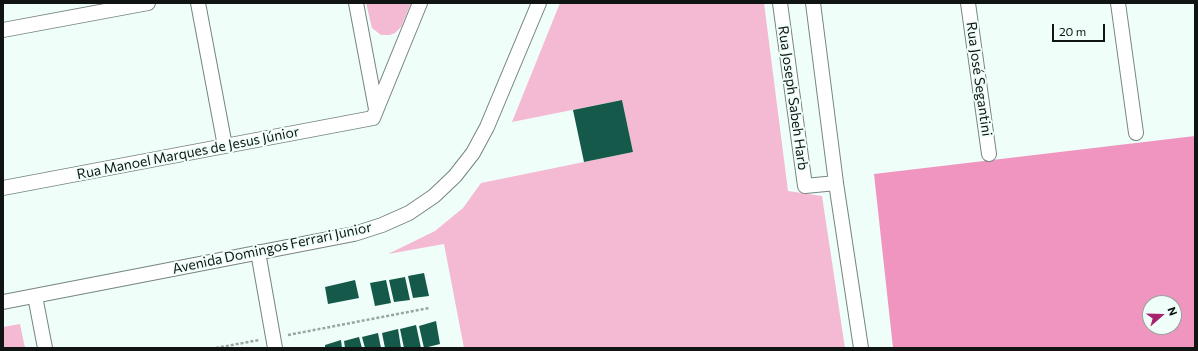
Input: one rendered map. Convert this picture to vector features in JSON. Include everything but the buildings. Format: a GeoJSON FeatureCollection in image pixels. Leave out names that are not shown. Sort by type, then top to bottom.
{"type":"FeatureCollection","features":[{"type":"Feature","properties":{"kind":"street"},"geometry":{"type":"LineString","coordinates":[[3,30],[148,3]]}},
{"type":"Feature","properties":{"kind":"street"},"geometry":{"type":"LineString","coordinates":[[198,3],[225,146]]}},
{"type":"Feature","properties":{"kind":"street"},"geometry":{"type":"LineString","coordinates":[[356,3],[374,114]]}},
{"type":"Feature","properties":{"kind":"street"},"geometry":{"type":"LineString","coordinates":[[374,114],[420,3]]}},
{"type":"Feature","properties":{"kind":"street","name":"Avenida Domingos Ferrari Junior"},"geometry":{"type":"LineString","coordinates":[[3,302],[354,234],[382,225],[409,213],[434,196],[455,176],[477,146],[487,127],[539,3]]}},
{"type":"Feature","properties":{"kind":"street","name":"Rua Joseph Sabeh Harb"},"geometry":{"type":"LineString","coordinates":[[780,3],[805,186],[836,183]]}},
{"type":"Feature","properties":{"kind":"street"},"geometry":{"type":"LineString","coordinates":[[813,3],[836,183],[860,348]]}},
{"type":"Feature","properties":{"kind":"street","name":"Rua José Segantini"},"geometry":{"type":"LineString","coordinates":[[968,3],[989,154]]}},
{"type":"Feature","properties":{"kind":"street"},"geometry":{"type":"LineString","coordinates":[[1118,3],[1136,134]]}},
{"type":"Feature","properties":{"kind":"street","name":"Rua Manoel Marques de Jesus Júnior"},"geometry":{"type":"LineString","coordinates":[[3,188],[225,146],[374,114]]}},
{"type":"Feature","properties":{"kind":"street"},"geometry":{"type":"LineString","coordinates":[[258,252],[274,343]]}},
{"type":"Feature","properties":{"kind":"street"},"geometry":{"type":"LineString","coordinates":[[35,296],[45,348]]}},
{"type":"Feature","properties":{"kind":"path"},"geometry":{"type":"LineString","coordinates":[[216,348],[274,343],[429,308]]}},
{"type":"Feature","properties":{"kind":"shaded area"},"geometry":{"type":"Polygon","coordinates":[[[366,3],[411,3],[401,27],[395,33],[390,35],[381,35],[372,28],[366,3]]]}},
{"type":"Feature","properties":{"kind":"shaded area"},"geometry":{"type":"Polygon","coordinates":[[[560,3],[764,3],[788,191],[822,196],[845,348],[464,348],[444,244],[388,254],[435,231],[463,208],[481,183],[633,152],[622,100],[512,122],[560,3]]]}},
{"type":"Feature","properties":{"kind":"shaded area"},"geometry":{"type":"Polygon","coordinates":[[[1195,136],[1195,348],[893,348],[874,174],[1195,136]]]}},
{"type":"Feature","properties":{"kind":"shaded area"},"geometry":{"type":"Polygon","coordinates":[[[20,324],[25,348],[3,348],[3,327],[20,324]]]}}]}
